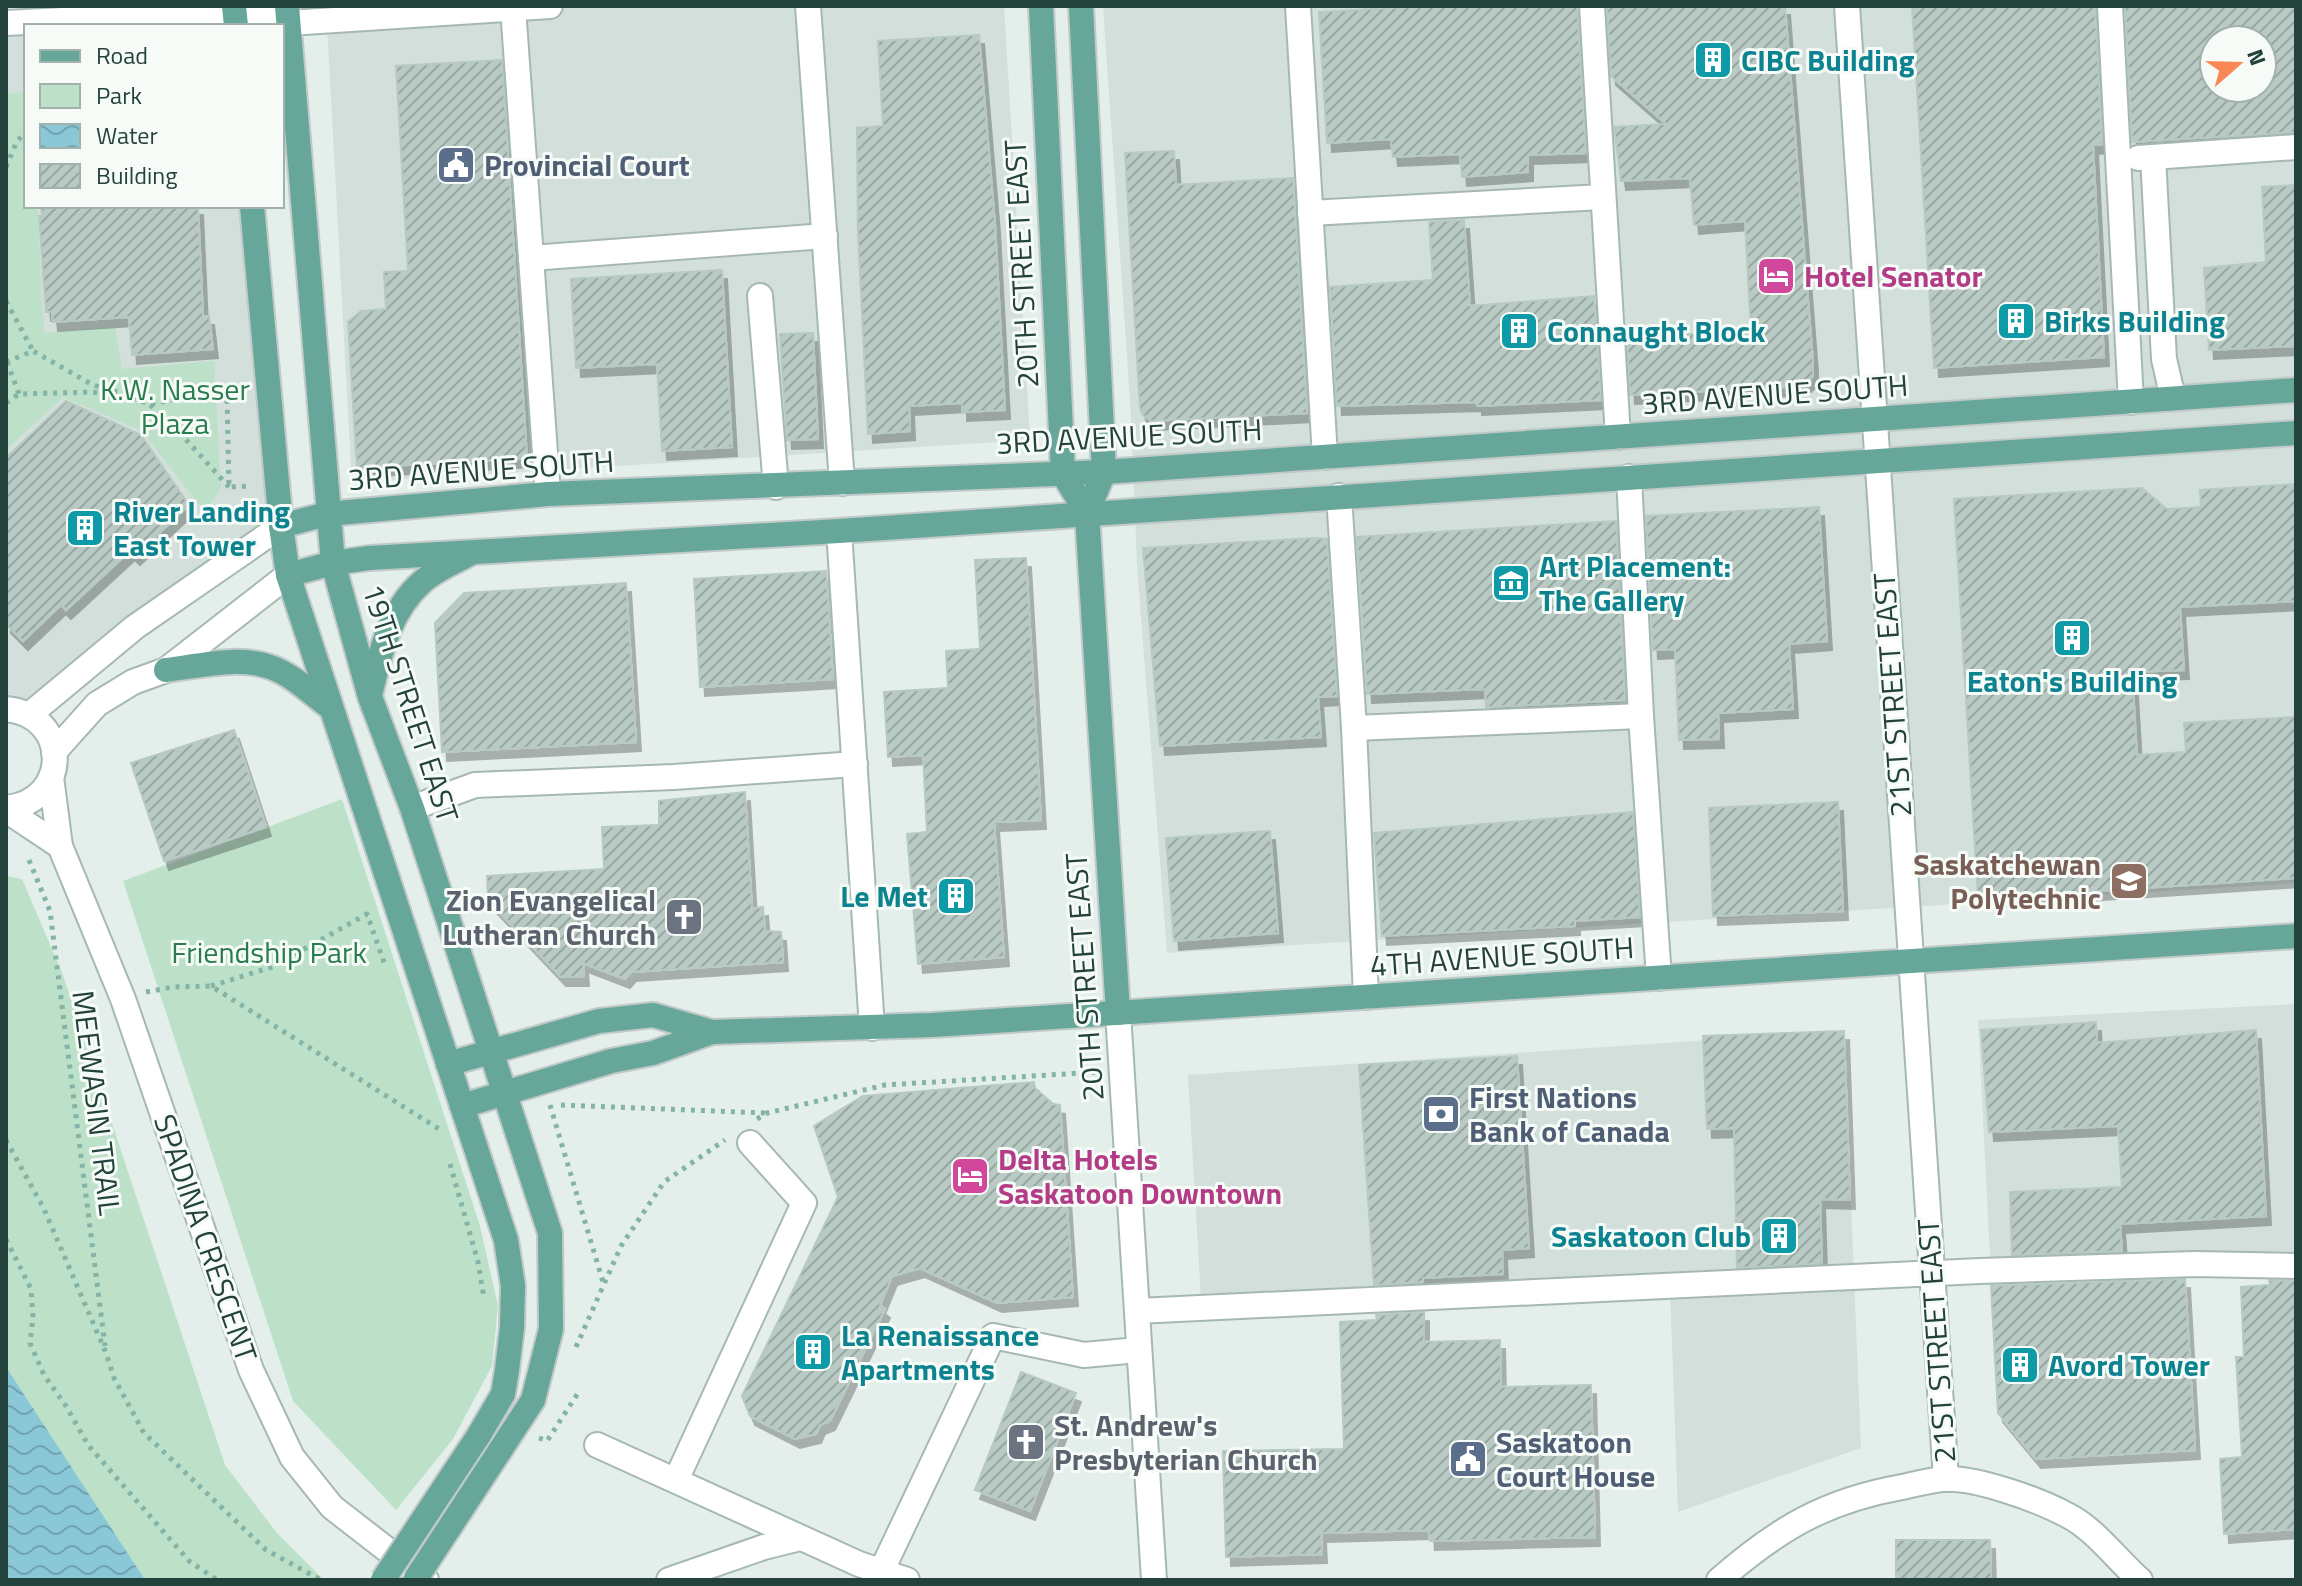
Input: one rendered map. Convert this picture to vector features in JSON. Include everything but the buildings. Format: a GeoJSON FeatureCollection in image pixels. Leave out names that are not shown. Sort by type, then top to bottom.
{"type":"FeatureCollection","features":[{"type":"Feature","properties":{"kind":"main road","name":"20TH STREET EAST"},"geometry":{"type":"LineString","coordinates":[[1041,6],[1063,474],[1087,513]]}},
{"type":"Feature","properties":{"kind":"main road","name":"20TH STREET EAST"},"geometry":{"type":"LineString","coordinates":[[1081,6],[1104,472],[1087,513],[1118,1013]]}},
{"type":"Feature","properties":{"kind":"main road","name":"19TH STREET EAST"},"geometry":{"type":"LineString","coordinates":[[288,15],[333,563],[370,697],[412,808],[550,1233],[551,1329],[533,1400],[415,1580]]}},
{"type":"Feature","properties":{"kind":"main road"},"geometry":{"type":"LineString","coordinates":[[252,208],[288,575],[506,1240],[513,1286],[512,1327],[503,1394],[383,1580]]}},
{"type":"Feature","properties":{"kind":"main road","name":"3RD AVENUE SOUTH"},"geometry":{"type":"LineString","coordinates":[[281,526],[327,514],[548,494],[1104,472],[2296,390]]}},
{"type":"Feature","properties":{"kind":"main road"},"geometry":{"type":"LineString","coordinates":[[288,575],[333,563],[475,551],[839,531],[2296,433]]}},
{"type":"Feature","properties":{"kind":"main road"},"geometry":{"type":"LineString","coordinates":[[370,697],[384,639],[404,602],[423,580],[475,551]]}},
{"type":"Feature","properties":{"kind":"main road"},"geometry":{"type":"LineString","coordinates":[[166,670],[255,663],[288,676],[331,708]]}},
{"type":"Feature","properties":{"kind":"main road","name":"4TH AVENUE SOUTH"},"geometry":{"type":"LineString","coordinates":[[448,1064],[599,1021],[653,1015],[712,1032],[872,1028],[2296,936]]}},
{"type":"Feature","properties":{"kind":"main road","name":"4TH AVENUE SOUTH"},"geometry":{"type":"LineString","coordinates":[[462,1106],[611,1061],[653,1053],[712,1032]]}},
{"type":"Feature","properties":{"kind":"street"},"geometry":{"type":"LineString","coordinates":[[6,23],[239,12],[288,15],[550,6]]}},
{"type":"Feature","properties":{"kind":"street"},"geometry":{"type":"LineString","coordinates":[[808,6],[842,483]]}},
{"type":"Feature","properties":{"kind":"street"},"geometry":{"type":"LineString","coordinates":[[1298,6],[1325,457]]}},
{"type":"Feature","properties":{"kind":"street"},"geometry":{"type":"LineString","coordinates":[[1592,6],[1618,437]]}},
{"type":"Feature","properties":{"kind":"street","name":"21ST STREET EAST"},"geometry":{"type":"LineString","coordinates":[[1847,6],[1946,1479]]}},
{"type":"Feature","properties":{"kind":"street"},"geometry":{"type":"LineString","coordinates":[[2110,6],[2131,402]]}},
{"type":"Feature","properties":{"kind":"street"},"geometry":{"type":"LineString","coordinates":[[513,8],[548,494]]}},
{"type":"Feature","properties":{"kind":"street"},"geometry":{"type":"LineString","coordinates":[[2119,160],[2296,147]]}},
{"type":"Feature","properties":{"kind":"street"},"geometry":{"type":"LineString","coordinates":[[2153,157],[2164,359],[2173,398]]}},
{"type":"Feature","properties":{"kind":"street"},"geometry":{"type":"LineString","coordinates":[[1310,213],[1602,197]]}},
{"type":"Feature","properties":{"kind":"street"},"geometry":{"type":"LineString","coordinates":[[531,258],[825,236]]}},
{"type":"Feature","properties":{"kind":"street"},"geometry":{"type":"LineString","coordinates":[[760,296],[776,487]]}},
{"type":"Feature","properties":{"kind":"street"},"geometry":{"type":"LineString","coordinates":[[1629,477],[1659,978]]}},
{"type":"Feature","properties":{"kind":"street"},"geometry":{"type":"LineString","coordinates":[[1339,496],[1354,728],[1366,997]]}},
{"type":"Feature","properties":{"kind":"street","name":"3RD AVENUE SOUTH"},"geometry":{"type":"LineString","coordinates":[[18,712],[281,526]]}},
{"type":"Feature","properties":{"kind":"street"},"geometry":{"type":"LineString","coordinates":[[839,531],[872,1028]]}},
{"type":"Feature","properties":{"kind":"street"},"geometry":{"type":"LineString","coordinates":[[18,712],[47,731],[54,752],[97,704],[133,682],[166,670],[288,575]]}},
{"type":"Feature","properties":{"kind":"street"},"geometry":{"type":"LineString","coordinates":[[1354,728],[1641,716]]}},
{"type":"Feature","properties":{"kind":"street","name":"SPADINA CRESCENT"},"geometry":{"type":"LineString","coordinates":[[54,752],[51,777],[60,846],[123,999],[251,1370],[292,1457],[332,1507],[426,1580]]}},
{"type":"Feature","properties":{"kind":"street"},"geometry":{"type":"LineString","coordinates":[[412,808],[475,785],[674,777],[855,764]]}},
{"type":"Feature","properties":{"kind":"street"},"geometry":{"type":"LineString","coordinates":[[6,809],[29,802],[43,791],[51,777]]}},
{"type":"Feature","properties":{"kind":"street"},"geometry":{"type":"LineString","coordinates":[[6,809],[60,846]]}},
{"type":"Feature","properties":{"kind":"street","name":"20TH STREET EAST"},"geometry":{"type":"LineString","coordinates":[[1118,1013],[1154,1580]]}},
{"type":"Feature","properties":{"kind":"street"},"geometry":{"type":"LineString","coordinates":[[676,1480],[804,1203],[744,1134]]}},
{"type":"Feature","properties":{"kind":"street"},"geometry":{"type":"LineString","coordinates":[[1137,1311],[1932,1274],[2195,1264],[2296,1266]]}},
{"type":"Feature","properties":{"kind":"street"},"geometry":{"type":"LineString","coordinates":[[881,1572],[993,1336],[1084,1355],[1138,1350]]}},
{"type":"Feature","properties":{"kind":"street"},"geometry":{"type":"LineString","coordinates":[[597,1445],[800,1538],[907,1580]]}},
{"type":"Feature","properties":{"kind":"street"},"geometry":{"type":"LineString","coordinates":[[1719,1580],[1756,1548],[1819,1510],[1866,1493],[1946,1479],[2000,1489],[2069,1515],[2140,1580]]}},
{"type":"Feature","properties":{"kind":"street"},"geometry":{"type":"LineString","coordinates":[[669,1580],[764,1547],[800,1538]]}},
{"type":"Feature","properties":{"kind":"path"},"geometry":{"type":"LineString","coordinates":[[6,167],[17,141],[24,134]]}},
{"type":"Feature","properties":{"kind":"path"},"geometry":{"type":"LineString","coordinates":[[6,301],[33,351],[93,385],[149,404],[229,487],[277,484]]}},
{"type":"Feature","properties":{"kind":"path"},"geometry":{"type":"LineString","coordinates":[[19,394],[6,362],[33,351]]}},
{"type":"Feature","properties":{"kind":"path"},"geometry":{"type":"LineString","coordinates":[[6,403],[19,394],[91,392],[125,395]]}},
{"type":"Feature","properties":{"kind":"path"},"geometry":{"type":"LineString","coordinates":[[149,404],[227,396],[229,487]]}},
{"type":"Feature","properties":{"kind":"path","name":"MEEWASIN TRAIL"},"geometry":{"type":"LineString","coordinates":[[31,862],[53,926],[106,1353]]}},
{"type":"Feature","properties":{"kind":"path"},"geometry":{"type":"LineString","coordinates":[[123,999],[173,987],[211,986],[272,967],[367,914],[391,981]]}},
{"type":"Feature","properties":{"kind":"path"},"geometry":{"type":"LineString","coordinates":[[211,986],[439,1129]]}},
{"type":"Feature","properties":{"kind":"path"},"geometry":{"type":"LineString","coordinates":[[603,1282],[549,1104],[767,1113],[885,1085],[1063,1072],[1122,1071]]}},
{"type":"Feature","properties":{"kind":"path"},"geometry":{"type":"LineString","coordinates":[[574,1353],[621,1246],[664,1182],[744,1134],[767,1113]]}},
{"type":"Feature","properties":{"kind":"path"},"geometry":{"type":"LineString","coordinates":[[435,1116],[443,1138]]}},
{"type":"Feature","properties":{"kind":"path","name":"MEEWASIN TRAIL"},"geometry":{"type":"LineString","coordinates":[[6,1140],[44,1209],[114,1378],[144,1433],[266,1550],[321,1580]]}},
{"type":"Feature","properties":{"kind":"path"},"geometry":{"type":"LineString","coordinates":[[447,1152],[478,1262],[486,1306]]}},
{"type":"Feature","properties":{"kind":"path"},"geometry":{"type":"LineString","coordinates":[[6,1239],[31,1289],[33,1317],[30,1343],[44,1375],[88,1445],[189,1561],[217,1580]]}},
{"type":"Feature","properties":{"kind":"path"},"geometry":{"type":"LineString","coordinates":[[539,1438],[547,1441],[580,1390]]}},
{"type":"Feature","properties":{"kind":"path"},"geometry":{"type":"LineString","coordinates":[[532,1448],[544,1423]]}},
{"type":"Feature","properties":{"kind":"shaded area"},"geometry":{"type":"Polygon","coordinates":[[[326,6],[1004,6],[1030,440],[361,482],[351,467],[326,6]]]}},
{"type":"Feature","properties":{"kind":"shaded area"},"geometry":{"type":"Polygon","coordinates":[[[1103,6],[2296,6],[2296,883],[1167,953],[1137,565],[1131,415],[1103,6]]]}},
{"type":"Feature","properties":{"kind":"shaded area"},"geometry":{"type":"Polygon","coordinates":[[[234,11],[236,24],[24,24],[24,208],[252,208],[281,526],[29,715],[6,709],[6,23],[234,11]]]}},
{"type":"Feature","properties":{"kind":"shaded area"},"geometry":{"type":"Polygon","coordinates":[[[2296,1004],[2296,1270],[2184,1275],[2195,1450],[2036,1459],[1998,1413],[1978,1020],[2296,1004]]]}},
{"type":"Feature","properties":{"kind":"shaded area"},"geometry":{"type":"Polygon","coordinates":[[[1844,1031],[1861,1448],[1678,1512],[1670,1287],[1201,1299],[1188,1075],[1844,1031]]]}},
{"type":"Feature","properties":{"kind":"green space","name":"K.W. Nasser Plaza"},"geometry":{"type":"Polygon","coordinates":[[[24,92],[24,208],[37,208],[44,333],[115,327],[122,369],[214,361],[221,488],[205,512],[142,431],[63,397],[6,450],[6,94],[24,92]]]}},
{"type":"Feature","properties":{"kind":"green space","name":"Friendship Park"},"geometry":{"type":"Polygon","coordinates":[[[342,799],[480,1226],[498,1306],[492,1366],[453,1439],[396,1510],[293,1401],[123,881],[342,799]]]}},
{"type":"Feature","properties":{"kind":"green space"},"geometry":{"type":"Polygon","coordinates":[[[6,876],[22,879],[63,975],[225,1465],[277,1533],[324,1580],[144,1580],[6,1373],[6,876]]]}},
{"type":"Feature","properties":{"kind":"water"},"geometry":{"type":"Polygon","coordinates":[[[6,1367],[145,1580],[6,1580],[6,1367]]]}},
{"type":"Feature","properties":{"kind":"place","name":"CIBC Building"},"geometry":{"type":"Point","coordinates":[1713,60]}},
{"type":"Feature","properties":{"kind":"place","name":"Provincial Court"},"geometry":{"type":"Point","coordinates":[456,165]}},
{"type":"Feature","properties":{"kind":"place","name":"Hotel Senator"},"geometry":{"type":"Point","coordinates":[1776,276]}},
{"type":"Feature","properties":{"kind":"place","name":"Birks Building"},"geometry":{"type":"Point","coordinates":[2016,321]}},
{"type":"Feature","properties":{"kind":"place","name":"Connaught Block"},"geometry":{"type":"Point","coordinates":[1519,331]}},
{"type":"Feature","properties":{"kind":"place","name":"River Landing East Tower"},"geometry":{"type":"Point","coordinates":[85,528]}},
{"type":"Feature","properties":{"kind":"place","name":"Art Placement: The Gallery"},"geometry":{"type":"Point","coordinates":[1511,583]}},
{"type":"Feature","properties":{"kind":"place","name":"Eaton's Building"},"geometry":{"type":"Point","coordinates":[2072,638]}},
{"type":"Feature","properties":{"kind":"place","name":"Saskatchewan Polytechnic"},"geometry":{"type":"Point","coordinates":[2129,881]}},
{"type":"Feature","properties":{"kind":"place","name":"Le Met"},"geometry":{"type":"Point","coordinates":[956,896]}},
{"type":"Feature","properties":{"kind":"place","name":"Zion Evangelical Lutheran Church"},"geometry":{"type":"Point","coordinates":[684,917]}},
{"type":"Feature","properties":{"kind":"place","name":"First Nations Bank of Canada"},"geometry":{"type":"Point","coordinates":[1441,1114]}},
{"type":"Feature","properties":{"kind":"place","name":"Delta Hotels Saskatoon Downtown"},"geometry":{"type":"Point","coordinates":[970,1176]}},
{"type":"Feature","properties":{"kind":"place","name":"Saskatoon Club"},"geometry":{"type":"Point","coordinates":[1779,1236]}},
{"type":"Feature","properties":{"kind":"place","name":"La Renaissance Apartments"},"geometry":{"type":"Point","coordinates":[813,1352]}},
{"type":"Feature","properties":{"kind":"place","name":"Avord Tower"},"geometry":{"type":"Point","coordinates":[2020,1365]}},
{"type":"Feature","properties":{"kind":"place","name":"St. Andrew's Presbyterian Church"},"geometry":{"type":"Point","coordinates":[1026,1442]}},
{"type":"Feature","properties":{"kind":"place","name":"Saskatoon Court House"},"geometry":{"type":"Point","coordinates":[1468,1459]}}]}
